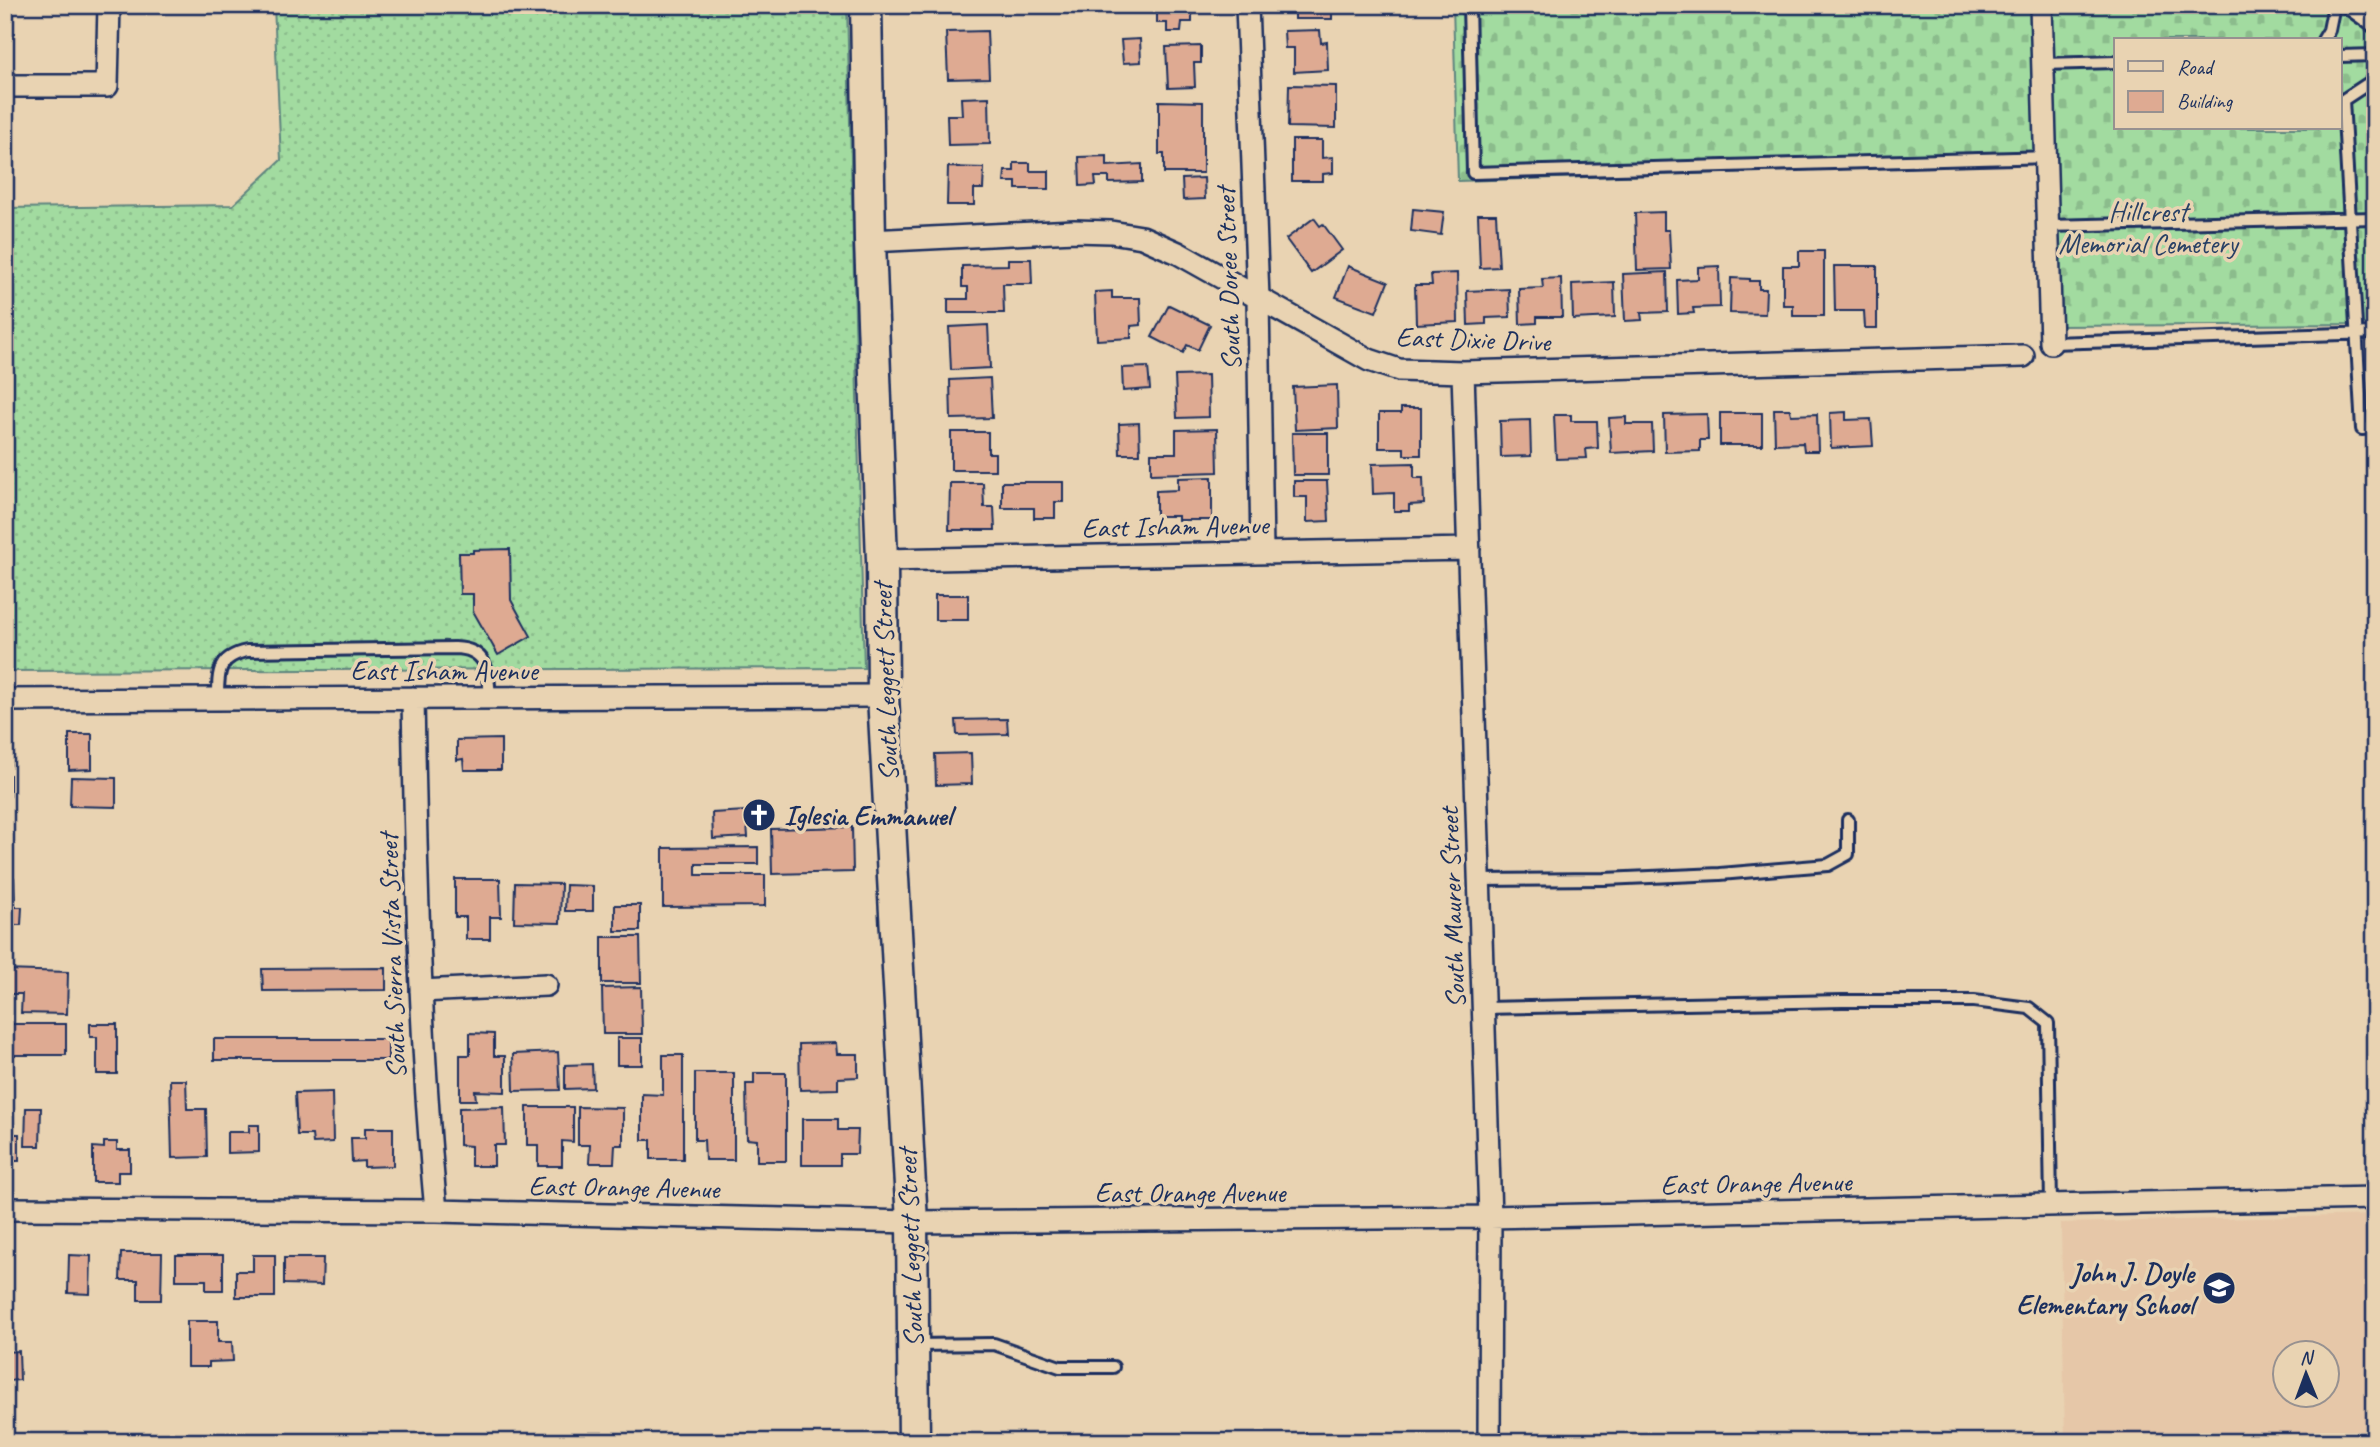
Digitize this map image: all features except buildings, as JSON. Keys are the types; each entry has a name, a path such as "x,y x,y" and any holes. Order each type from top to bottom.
{"street":[{"path":"5,86 107,86 109,5"},
{"name":"South Leggett Street","path":"866,5 870,241 882,560 883,696 912,1222 914,1442"},
{"name":"South Doree Street","path":"1247,5 1258,298 1262,552"},
{"path":"2041,5 2051,343"},
{"name":"East Dixie Drive","path":"870,241 1074,231 1111,232 1142,237 1178,253 1369,360 1399,370 1462,372 2023,356"},
{"name":"South Maurer Street","path":"1462,372 1490,1217 1489,1442"},
{"name":"East Isham Avenue","path":"882,560 1469,549"},
{"name":"East Isham Avenue","path":"5,700 883,696"},
{"name":"South Sierra Vista Street","path":"413,698 416,886 425,1090 436,1211"},
{"path":"421,991 546,985"},
{"name":"East Orange Avenue","path":"5,1209 436,1211 912,1222 1490,1217 2375,1198"}],"lane":[{"path":"1469,5 1473,173 2047,157"},
{"path":"2324,38 2329,30 2334,5"},
{"path":"2343,5 2375,28"},
{"path":"2342,56 2375,55"},
{"path":"2044,64 2114,62"},
{"path":"2342,97 2375,79"},
{"path":"2342,115 2361,429 2375,429"},
{"path":"2048,226 2375,218"},
{"path":"2051,343 2375,333"},
{"path":"218,699 218,676 222,664 232,654 247,651 455,648 470,649 483,659 488,671 490,698"},
{"path":"1479,880 1604,879 1720,874 1828,865 1848,854 1848,820"},
{"path":"1483,1008 1856,1000 1974,1001 2029,1008 2048,1023 2051,1205"},
{"path":"914,1345 994,1344 1060,1367 1113,1367"}],"shaded area":[{"name":"John J. Doyle Elementary School","path":"2375,1215 2375,1442 2065,1442 2061,1223"}],"green space":[{"path":"274,5 847,5 864,668 5,671 5,208 233,205 281,160"},
{"name":"Hillcrest Memorial Cemetery","path":"1453,5 2375,5 2375,324 2055,326 2034,163 1458,181"}],"place":[{"name":"Iglesia Emmanuel","path":"759,815"},
{"name":"John J. Doyle Elementary School","path":"2219,1288"}]}
